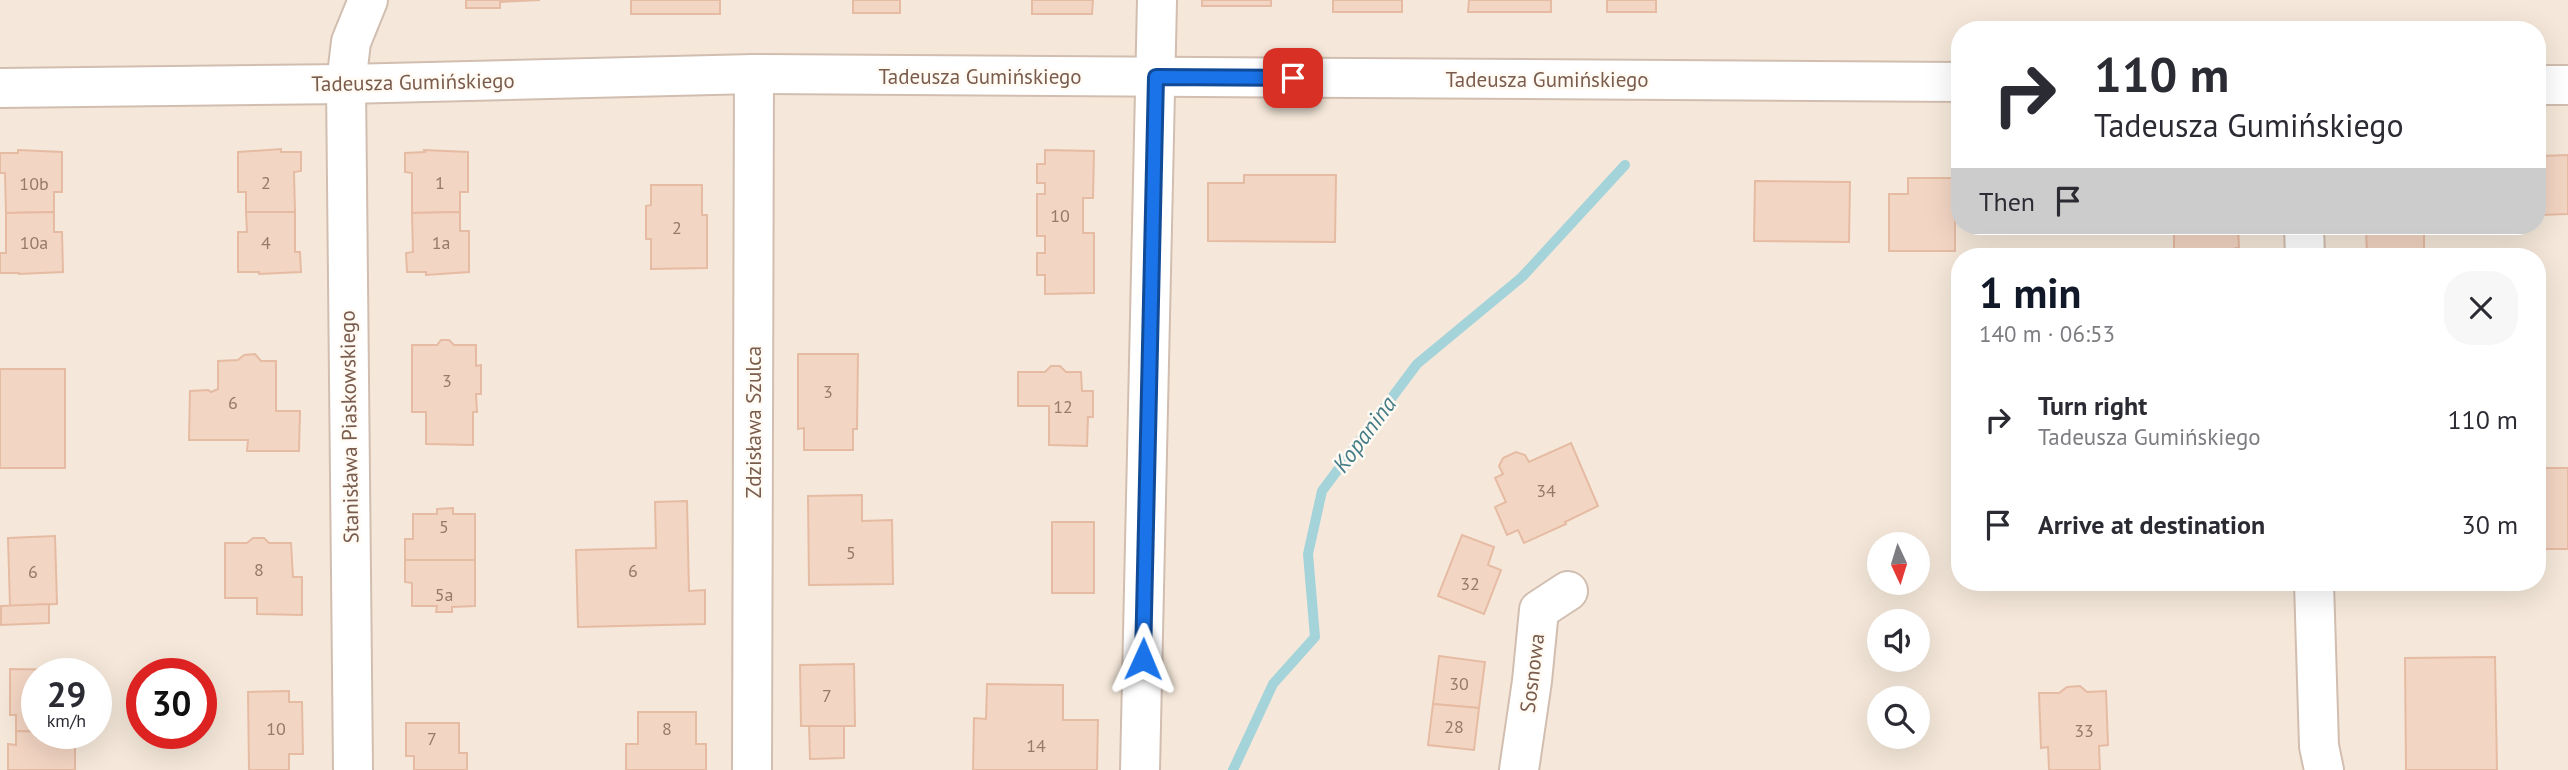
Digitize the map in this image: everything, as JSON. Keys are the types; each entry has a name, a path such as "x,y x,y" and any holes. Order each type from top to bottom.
{"street":[{"name":"Stanisława Piaskowskiego","path":"353,770 345,85 351,42 368,0"},
{"path":"1140,770 1157,0"},
{"name":"Tadeusza Gumińskiego","path":"0,88 345,85 754,74 1951,82"},
{"name":"Zdzisława Szulca","path":"752,770 754,74"},
{"path":"2546,85 2568,85"},
{"name":"Sosnowa","path":"1519,770 1539,610 1568,591"},
{"path":"2314,591 2319,746 2324,770"}],"shaded area":[{"path":"0,0 2568,0 2568,770 0,770"}],"building":[{"path":"466,0 540,0 500,2 500,8 466,8"},
{"path":"631,0 720,0 720,14 631,14"},
{"path":"853,0 900,0 900,13 853,13"},
{"path":"1032,0 1093,0 1092,14 1032,14"},
{"path":"1202,0 1271,0 1271,6 1202,6"},
{"path":"1333,0 1402,0 1402,12 1333,12"},
{"path":"1469,0 1551,0 1551,12 1468,12"},
{"path":"1607,0 1656,0 1656,12 1607,12"},
{"path":"281,149 281,152 301,152 301,171 294,172 295,212 246,212 246,192 238,192 238,152"},
{"path":"18,150 62,152 62,192 54,192 54,212 6,213 5,173 0,173 0,153 18,153"},
{"path":"424,150 468,152 468,192 460,192 460,212 412,213 412,173 405,172 405,153 425,152"},
{"path":"1045,150 1094,151 1093,198 1083,198 1083,233 1094,233 1094,293 1045,294 1045,275 1037,275 1037,253 1045,253 1045,236 1037,236 1037,194 1045,194 1045,183 1037,183 1037,164 1045,164"},
{"path":"2568,155 2568,214 2546,215 2546,156"},
{"path":"1244,175 1336,175 1335,242 1208,241 1208,183 1244,183"},
{"path":"1908,178 1951,178 1951,235 1955,235 1955,248 1951,248 1951,251 1889,251 1889,194 1908,194"},
{"path":"1755,181 1850,182 1849,242 1754,241"},
{"path":"651,185 702,185 702,215 707,215 707,268 651,269 651,239 646,239 646,206 651,205"},
{"path":"54,212 54,232 62,232 63,272 0,273 0,253 6,253 6,213"},
{"path":"246,212 295,212 295,252 300,252 301,272 238,272 238,232 247,232"},
{"path":"460,212 460,231 469,231 469,272 426,275 426,272 407,272 406,253 413,252 412,213"},
{"path":"2174,235 2238,235 2239,248 2174,248"},
{"path":"2366,235 2424,235 2424,248 2367,248"},
{"path":"441,340 449,340 454,345 476,345 476,366 481,365 481,394 476,394 477,412 473,412 473,445 426,444 426,412 412,412 412,345 437,345"},
{"path":"255,354 261,361 276,361 276,411 300,411 299,451 247,451 248,440 189,440 190,391 211,392 218,389 218,361 238,360 244,355"},
{"path":"798,354 858,354 857,429 853,429 853,450 804,450 804,428 798,429"},
{"path":"1051,366 1060,366 1066,372 1081,372 1082,391 1093,391 1093,417 1088,417 1087,446 1049,445 1049,406 1018,406 1018,372 1045,372"},
{"path":"0,369 65,369 65,468 0,468"},
{"path":"1571,443 1598,506 1524,543 1518,530 1507,535 1495,507 1506,502 1495,478 1503,474 1499,466 1503,458 1516,452 1525,455 1529,462"},
{"path":"2546,468 2568,468 2568,549 2546,549"},
{"path":"862,495 862,521 892,520 893,584 809,585 808,496"},
{"path":"687,501 689,591 705,590 705,624 578,627 576,550 656,548 655,502"},
{"path":"453,508 453,514 475,514 475,560 405,560 405,539 413,539 413,514 437,514 437,509"},
{"path":"1052,522 1094,522 1094,593 1052,593"},
{"path":"1462,535 1494,547 1488,565 1501,570 1484,614 1438,596"},
{"path":"55,536 57,604 10,606 8,538"},
{"path":"253,538 264,538 269,543 291,543 293,577 302,577 302,615 257,614 257,598 225,598 225,543 247,543"},
{"path":"405,560 475,560 475,606 452,607 452,612 436,612 437,606 412,606 412,583 405,582"},
{"path":"49,604 49,623 1,625 1,606"},
{"path":"1439,656 1485,662 1479,708 1433,704"},
{"path":"2495,657 2497,770 2406,770 2405,658"},
{"path":"854,664 855,726 801,726 800,665"},
{"path":"10,669 21,669 21,731 16,731 16,715 10,715"},
{"path":"987,684 1063,685 1063,720 1098,720 1097,770 973,770 974,718 986,719"},
{"path":"2080,686 2087,692 2106,691 2108,745 2099,746 2100,770 2049,770 2048,747 2041,748 2039,693 2059,693 2067,687"},
{"path":"289,691 289,702 302,702 303,754 289,754 289,770 249,770 248,692"},
{"path":"1433,704 1479,708 1474,750 1428,745"},
{"path":"638,712 696,712 696,744 706,744 706,770 626,770 626,744 638,744"},
{"path":"406,723 459,723 459,753 467,753 467,770 414,770 414,756 406,756"},
{"path":"809,726 844,726 844,758 810,759"},
{"path":"16,731 21,731 21,749 75,749 75,770 8,770 8,744 16,745"}],"waterway":[{"name":"Kopanina","path":"1233,770 1273,684 1315,637 1308,554 1322,491 1417,364 1522,277 1625,165"}],"route":[{"path":"1143,659 1156,77 1293,78"}]}
